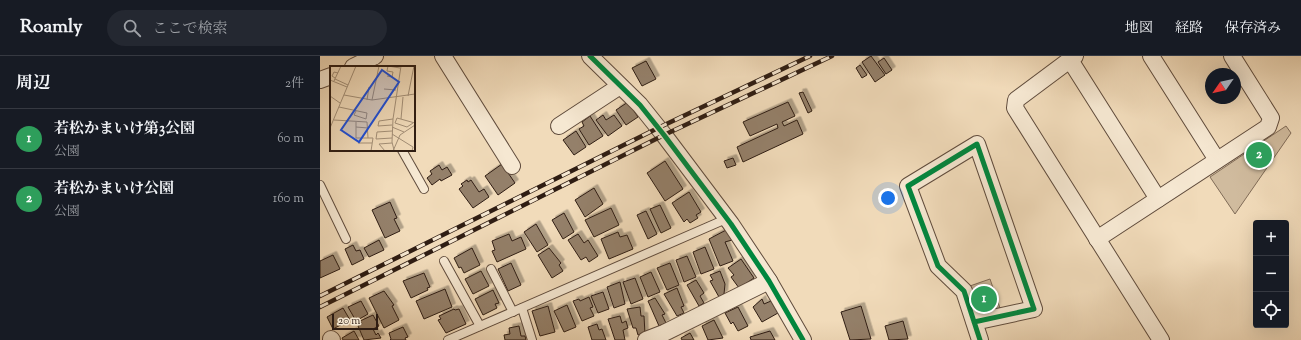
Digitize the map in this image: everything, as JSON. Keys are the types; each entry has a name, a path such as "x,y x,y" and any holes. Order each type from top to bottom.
{"street":[{"path":"355,66 375,56"},
{"path":"443,56 512,166"},
{"path":"590,56 640,105 664,135 726,219 769,281 804,340"},
{"path":"1151,56 1217,160"},
{"path":"1097,239 1268,127 1271,118 1232,56"},
{"path":"1158,199 1072,58 1016,100 1015,108 1161,340"},
{"path":"320,80 330,76"},
{"path":"559,126 620,86"},
{"path":"974,322 1034,309 977,144 908,186 938,266 964,291 974,322 980,340"},
{"path":"646,340 666,336 769,281"}],"lane":[{"path":"403,151 424,189"},
{"path":"320,184 346,239"},
{"path":"448,340 726,219"},
{"path":"444,261 480,326"},
{"path":"491,270 513,312"},
{"path":"522,308 532,340"}],"shaded area":[{"path":"1286,126 1291,133 1235,214 1210,177"},
{"path":"990,279 1001,311 984,315 976,312 967,287"}],"building":[{"path":"871,56 885,75 875,82 862,62"},
{"path":"884,58 892,70 886,74 878,62"},
{"path":"646,61 656,79 642,86 632,68"},
{"path":"860,65 867,75 862,78 856,68"},
{"path":"803,92 812,111 808,113 799,93"},
{"path":"628,102 638,117 626,125 616,110"},
{"path":"788,102 795,116 782,122 784,126 797,120 803,134 743,162 737,147 778,128 777,124 750,136 743,122"},
{"path":"603,115 606,120 614,115 622,126 608,136 596,120"},
{"path":"590,116 603,136 589,145 579,129 584,126 582,122"},
{"path":"576,131 586,147 574,155 563,140"},
{"path":"733,158 736,165 727,168 724,161"},
{"path":"665,161 683,189 665,201 647,173"},
{"path":"502,164 515,183 498,195 485,176"},
{"path":"439,165 442,170 447,167 452,175 441,181 440,179 432,185 427,178 432,174 430,171"},
{"path":"467,180 468,182 471,180 479,192 484,189 489,197 473,208 459,189 463,186 461,184"},
{"path":"594,188 603,204 585,217 575,200"},
{"path":"689,192 701,212 696,215 698,218 690,223 687,219 684,222 672,203"},
{"path":"390,202 397,218 394,219 400,231 385,238 372,210"},
{"path":"660,205 671,228 661,233 650,209"},
{"path":"611,208 619,225 594,237 585,220"},
{"path":"646,211 657,234 648,239 637,215"},
{"path":"564,213 574,232 563,239 552,220"},
{"path":"536,224 548,245 537,252 524,232"},
{"path":"728,229 732,240 725,242 733,261 720,266 709,239"},
{"path":"618,232 620,237 627,235 633,249 609,259 601,239"},
{"path":"509,234 512,241 521,237 526,249 497,262 492,251 495,250 492,241"},
{"path":"578,234 584,243 588,240 598,256 589,262 586,257 581,260 568,240"},
{"path":"379,240 384,250 369,257 364,248"},
{"path":"353,245 356,251 360,250 364,259 352,265 345,249"},
{"path":"705,247 714,269 701,274 693,252"},
{"path":"472,248 480,265 464,273 461,267 459,268 454,258"},
{"path":"549,248 561,263 559,265 563,271 552,278 538,255"},
{"path":"333,255 340,269 320,278 320,261"},
{"path":"687,256 696,277 684,282 676,260"},
{"path":"741,259 754,278 739,288 731,277 734,275 728,268"},
{"path":"511,263 521,285 508,291 498,269"},
{"path":"670,263 679,285 667,290 657,268"},
{"path":"481,271 489,286 473,294 465,279"},
{"path":"720,271 725,284 724,294 719,297 710,281 713,280 710,275"},
{"path":"651,272 660,292 648,297 640,277"},
{"path":"424,273 430,287 427,288 428,290 411,298 403,281"},
{"path":"635,278 643,299 631,304 623,282"},
{"path":"696,280 704,293 700,296 704,303 699,306 687,285"},
{"path":"620,282 625,304 614,308 607,287"},
{"path":"677,288 684,306 681,307 684,313 677,316 664,294"},
{"path":"445,289 452,307 424,319 416,301"},
{"path":"493,290 499,303 495,304 497,308 483,315 475,299"},
{"path":"384,291 394,305 392,306 399,320 384,328 369,298"},
{"path":"603,292 609,309 598,313 591,296"},
{"path":"589,297 593,307 590,308 594,316 582,321 573,301 579,299 580,301"},
{"path":"655,298 665,314 662,315 666,323 659,326 648,301"},
{"path":"762,299 764,304 771,301 778,313 762,322 753,307"},
{"path":"361,301 368,314 356,321 348,307"},
{"path":"567,305 576,327 564,332 554,311"},
{"path":"548,306 555,332 540,336 532,311"},
{"path":"861,306 871,339 850,340 841,312"},
{"path":"640,307 641,316 644,316 645,334 638,335 636,328 633,328 627,309"},
{"path":"738,307 748,326 738,331 733,322 731,324 725,313"},
{"path":"343,308 350,320 333,329 327,317"},
{"path":"454,309 459,309 466,324 446,333 438,320 441,319 439,316"},
{"path":"373,315 379,326 373,329 376,335 378,333 381,338 364,340 358,326 362,324 360,321"},
{"path":"620,316 622,323 626,321 628,328 623,330 625,340 615,340 608,319"},
{"path":"714,320 723,338 708,340 702,326"},
{"path":"903,321 908,339 889,340 885,326"},
{"path":"597,324 599,330 602,329 606,340 592,340 588,327"},
{"path":"519,326 521,336 525,336 526,340 505,340 504,335 510,334 509,328"},
{"path":"403,327 408,337 405,338 406,340 390,340 389,333"},
{"path":"354,331 359,340 343,340 342,338"},
{"path":"770,331 775,340 751,340 750,337"},
{"path":"690,333 694,340 682,340 681,338"}],"railway":[{"path":"320,296 658,128 810,56"},
{"path":"320,307 664,135 832,56"}],"cycle path":[{"path":"590,56 640,105 731,224 769,281 803,340"},
{"path":"974,322 1034,309 977,144 908,186 938,266 964,291 980,340"}],"place":[{"name":"若松かまいけ公園","path":"1259,155"},
{"name":"若松かまいけ第3公園","path":"984,299"}]}
